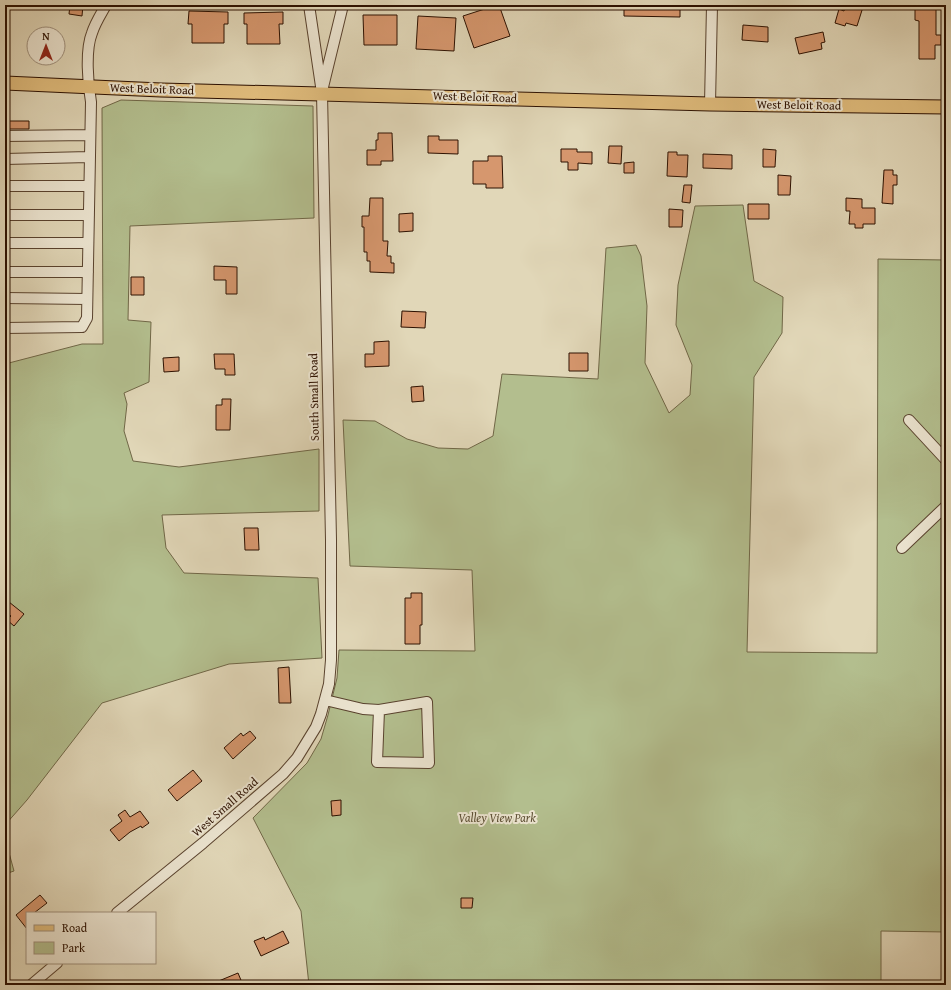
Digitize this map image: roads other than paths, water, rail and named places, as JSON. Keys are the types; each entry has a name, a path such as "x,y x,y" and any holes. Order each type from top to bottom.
{"main road":[{"name":"West Beloit Road","path":"5,83 88,87 710,104 946,107"}],"street":[{"path":"5,328 82,327 87,318 91,102 88,87 88,70 91,34 106,5"},
{"path":"309,5 322,93"},
{"path":"322,93 343,5"},
{"path":"710,104 712,5"},
{"name":"South Small Road","path":"322,93 331,540 331,660 329,684 325,700"},
{"path":"5,136 90,135"},
{"path":"5,159 90,157"},
{"path":"5,186 89,186"},
{"path":"5,215 89,215"},
{"path":"5,243 88,244"},
{"path":"5,272 88,272"},
{"path":"5,298 87,299"},
{"path":"909,420 946,460"},
{"path":"902,548 946,506"},
{"path":"325,700 363,709 379,710 427,702 429,763 377,762 379,710"},
{"name":"West Small Road","path":"118,912 283,774 297,758 309,740 321,714 325,700"},
{"path":"31,985 56,964"}],"park label":[{"name":"Valley View Park","path":"497,818"}]}
